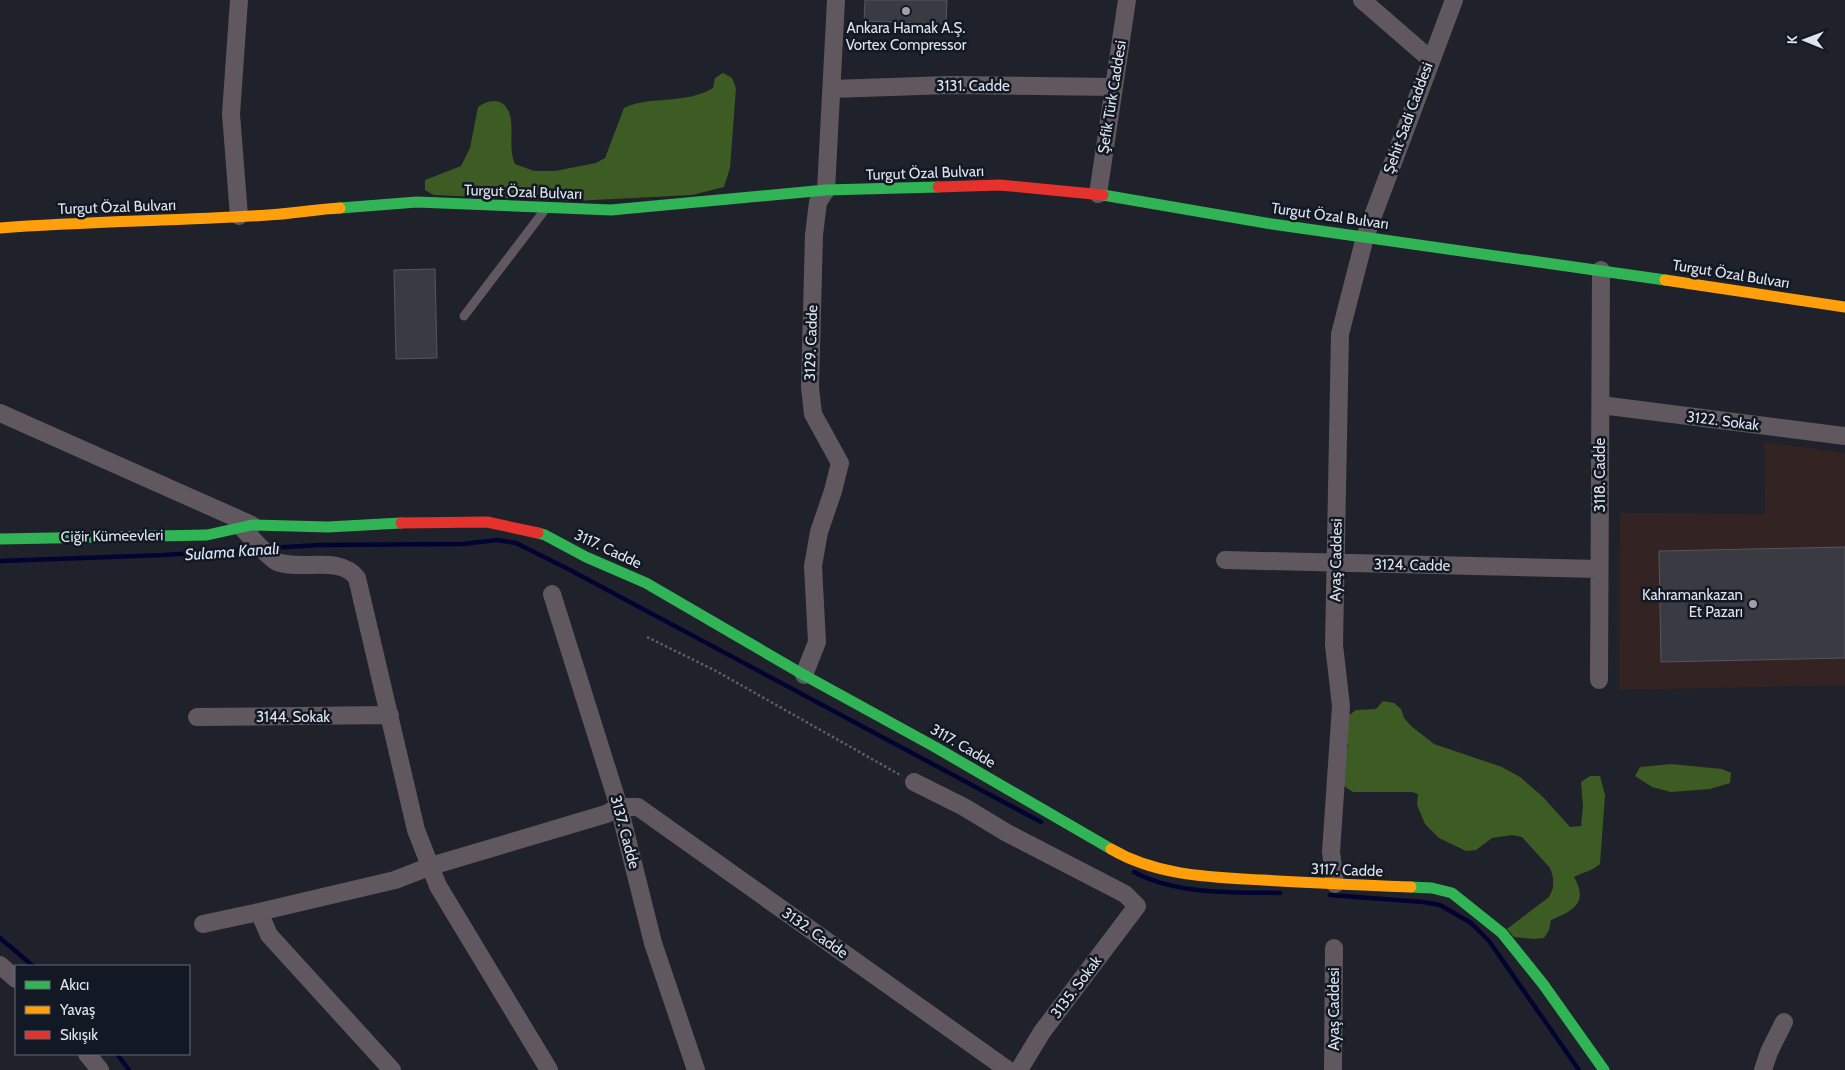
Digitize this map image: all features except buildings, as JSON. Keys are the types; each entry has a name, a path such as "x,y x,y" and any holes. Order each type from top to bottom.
{"street":[{"path":"239,0 231,114 239,216"},
{"name":"3129. Cadde","path":"804,676 817,642 813,566 819,532 833,492 840,463 813,414 810,387 814,235 818,202 826,190 836,0"},
{"name":"Şefik Türk Caddesi","path":"1098,194 1127,0"},
{"path":"1362,0 1430,59"},
{"name":"Şehit Sadi Caddesi","path":"1365,237 1430,59 1454,0"},
{"name":"3131. Cadde","path":"832,89 950,85 1114,87"},
{"name":"Turgut Özal Bulvarı","path":"0,228 54,224 143,222 417,202 611,210 826,190 1000,185 1098,194 1272,224 1601,270 1845,307"},
{"name":"Ayaş Caddesi","path":"1335,884 1331,852 1341,706 1334,645 1340,334 1365,237"},
{"name":"3118. Cadde","path":"1599,680 1601,270"},
{"name":"3122. Sokak","path":"1601,405 1845,436"},
{"path":"0,413 247,526 275,561 298,565 336,566 351,570 357,578 416,830 438,886 549,1070"},
{"name":"3117. Cadde","path":"247,526 487,522 545,535 586,557 646,583 804,676 934,746 1123,856 1163,870 1183,874 1238,880 1432,888 1452,893 1502,933 1543,984 1604,1070"},
{"name":"Ciğir Kümeevleri","path":"0,539 207,535 247,526"},
{"name":"3124. Cadde","path":"1225,560 1600,569"},
{"name":"3137. Cadde","path":"552,594 619,807 654,943 696,1070"},
{"name":"3144. Sokak","path":"197,717 390,715"},
{"name":"3135. Sokak","path":"914,782 1125,894 1137,906 1042,1032 1019,1070"},
{"path":"203,924 395,880 431,866 606,814 619,807"},
{"name":"3132. Cadde","path":"619,807 638,807 1008,1070"},
{"path":"259,912 269,935 392,1070"},
{"name":"Ayaş Caddesi","path":"1333,1070 1334,948"},
{"path":"0,965 15,978"},
{"path":"1763,1070 1769,1052 1784,1022"},
{"path":"87,1055 100,1070"}],"lane":[{"path":"464,316 546,208"}],"path":[{"path":"647,637 716,671 878,764 914,782"}],"shaded area":[{"path":"1764,442 1845,453 1845,685 1619,690 1620,513 1765,514"}],"green space":[{"path":"723,73 732,78 736,88 730,168 724,187 692,195 574,201 434,195 425,190 425,180 461,166 470,148 478,107 487,102 497,101 508,109 515,164 534,171 555,171 596,163 605,158 624,108 635,104 702,93 713,88 715,78"},
{"path":"1383,701 1394,703 1401,709 1404,718 1411,726 1434,744 1502,767 1520,777 1543,797 1570,827 1581,826 1583,806 1581,782 1590,776 1600,776 1605,795 1600,864 1574,877 1580,893 1579,900 1572,909 1551,920 1549,930 1544,938 1514,937 1507,929 1549,897 1553,888 1553,877 1550,868 1522,837 1512,835 1492,838 1476,850 1466,851 1439,838 1425,824 1417,805 1418,794 1412,792 1353,792 1344,786 1344,765 1348,745 1344,736 1348,716 1356,710 1376,709"},
{"path":"1671,764 1722,769 1731,773 1730,783 1710,789 1671,792 1652,787 1635,776 1640,767"}],"waterway":[{"path":"269,548 320,545 463,544 497,540 516,543 1041,822"},
{"name":"Sulama Kanalı","path":"0,561 164,555 256,549"},
{"path":"1134,872 1168,885 1205,891 1280,893"},
{"path":"1330,895 1440,905 1471,923 1489,941 1579,1070"},
{"name":"Sulama Kanalı","path":"0,938 32,965"},
{"name":"Sulama Kanalı","path":"118,1055 129,1070"}],"traffic: fast":[{"path":"340,208 417,202 611,210 826,190 938,187"},
{"path":"1103,195 1272,224 1665,280"},
{"path":"0,539 207,535 252,525 328,527 401,523"},
{"path":"538,533 586,557 646,583 1111,849"},
{"path":"1411,887 1432,888 1452,893 1502,933 1543,984 1604,1070"}],"traffic: slow":[{"path":"0,228 235,217 340,208"},
{"path":"1665,280 1845,307"},
{"path":"1111,849 1147,865 1184,874 1223,878 1411,887"}],"traffic: jam":[{"path":"938,187 1000,185 1103,195"},
{"path":"401,523 487,522 538,533"}],"place":[{"name":"Ankara Hamak A.Ş. Vortex Compressor","path":"906,11"},
{"name":"Kahramankazan Et Pazarı","path":"1753,604"}]}
